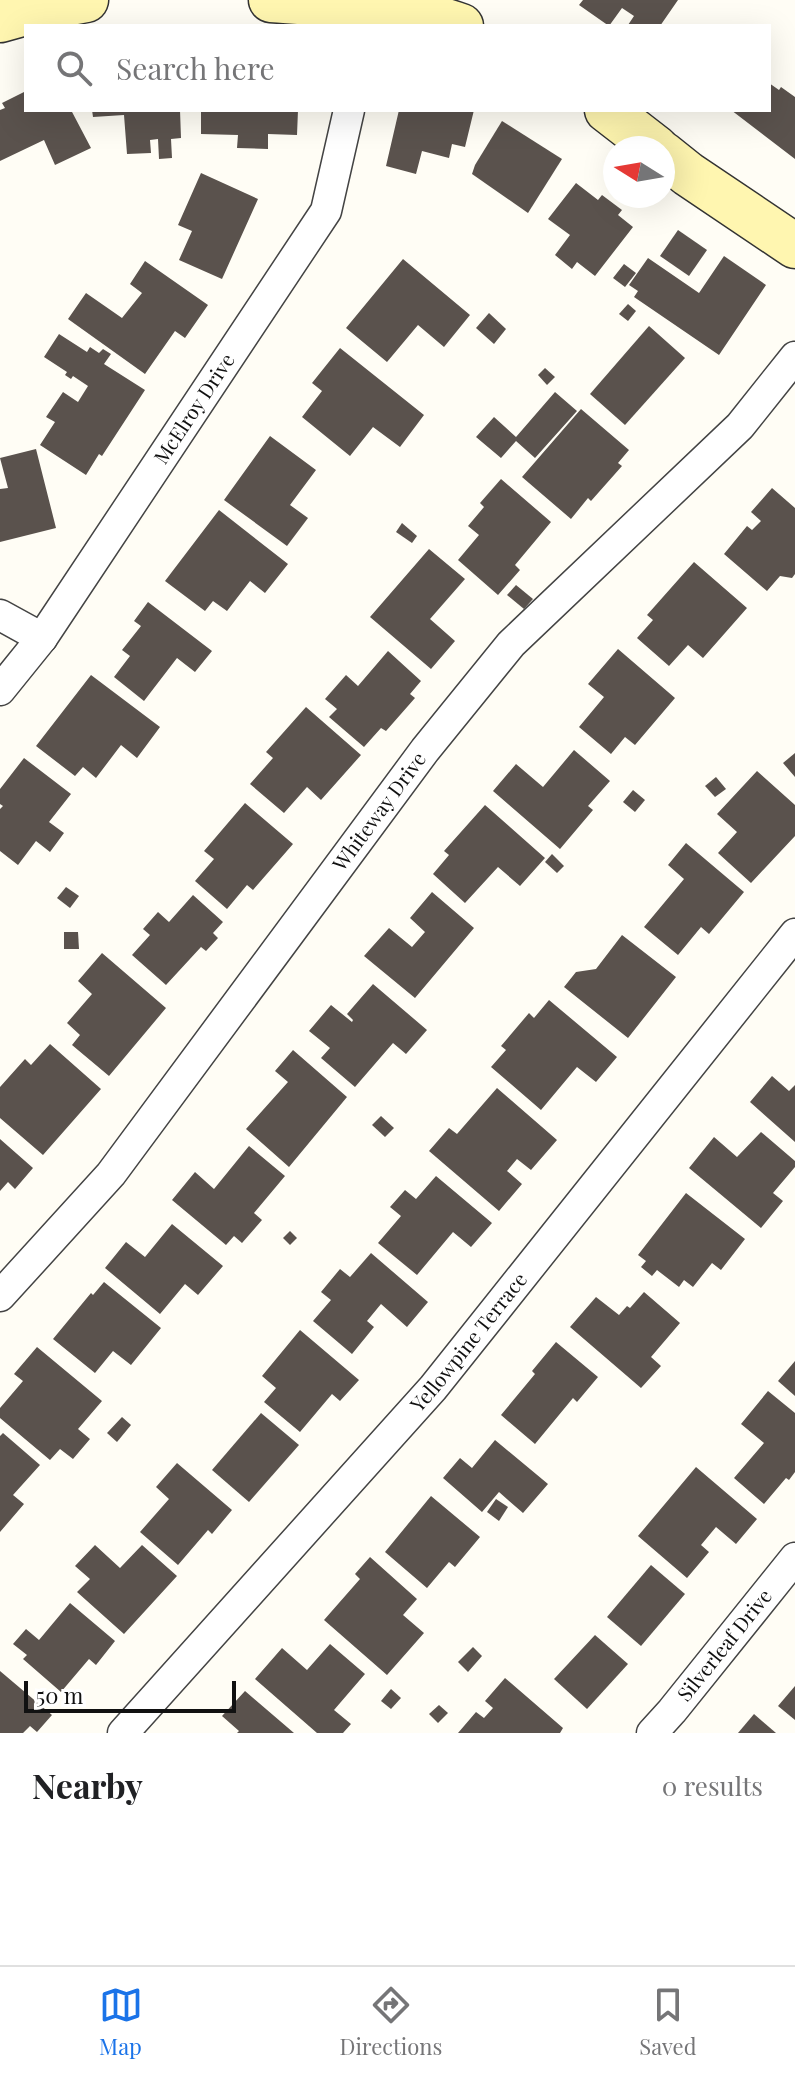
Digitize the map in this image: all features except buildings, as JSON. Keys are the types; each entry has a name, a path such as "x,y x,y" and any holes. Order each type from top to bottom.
{"street":[{"path":"0,20 86,0"},
{"path":"271,0 365,16 433,16 455,24"},
{"name":"McElroy Drive","path":"0,690 42,638 326,211 349,112"},
{"path":"610,112 641,136"},
{"path":"675,164 795,246"},
{"name":"Whiteway Drive","path":"0,1296 111,1174 425,750 511,644 740,426 795,357"},
{"path":"0,615 42,638"},
{"name":"Yellowpine Terrace","path":"123,1733 433,1388 795,934"},
{"name":"Silverleaf Drive","path":"652,1733 795,1558"}]}
